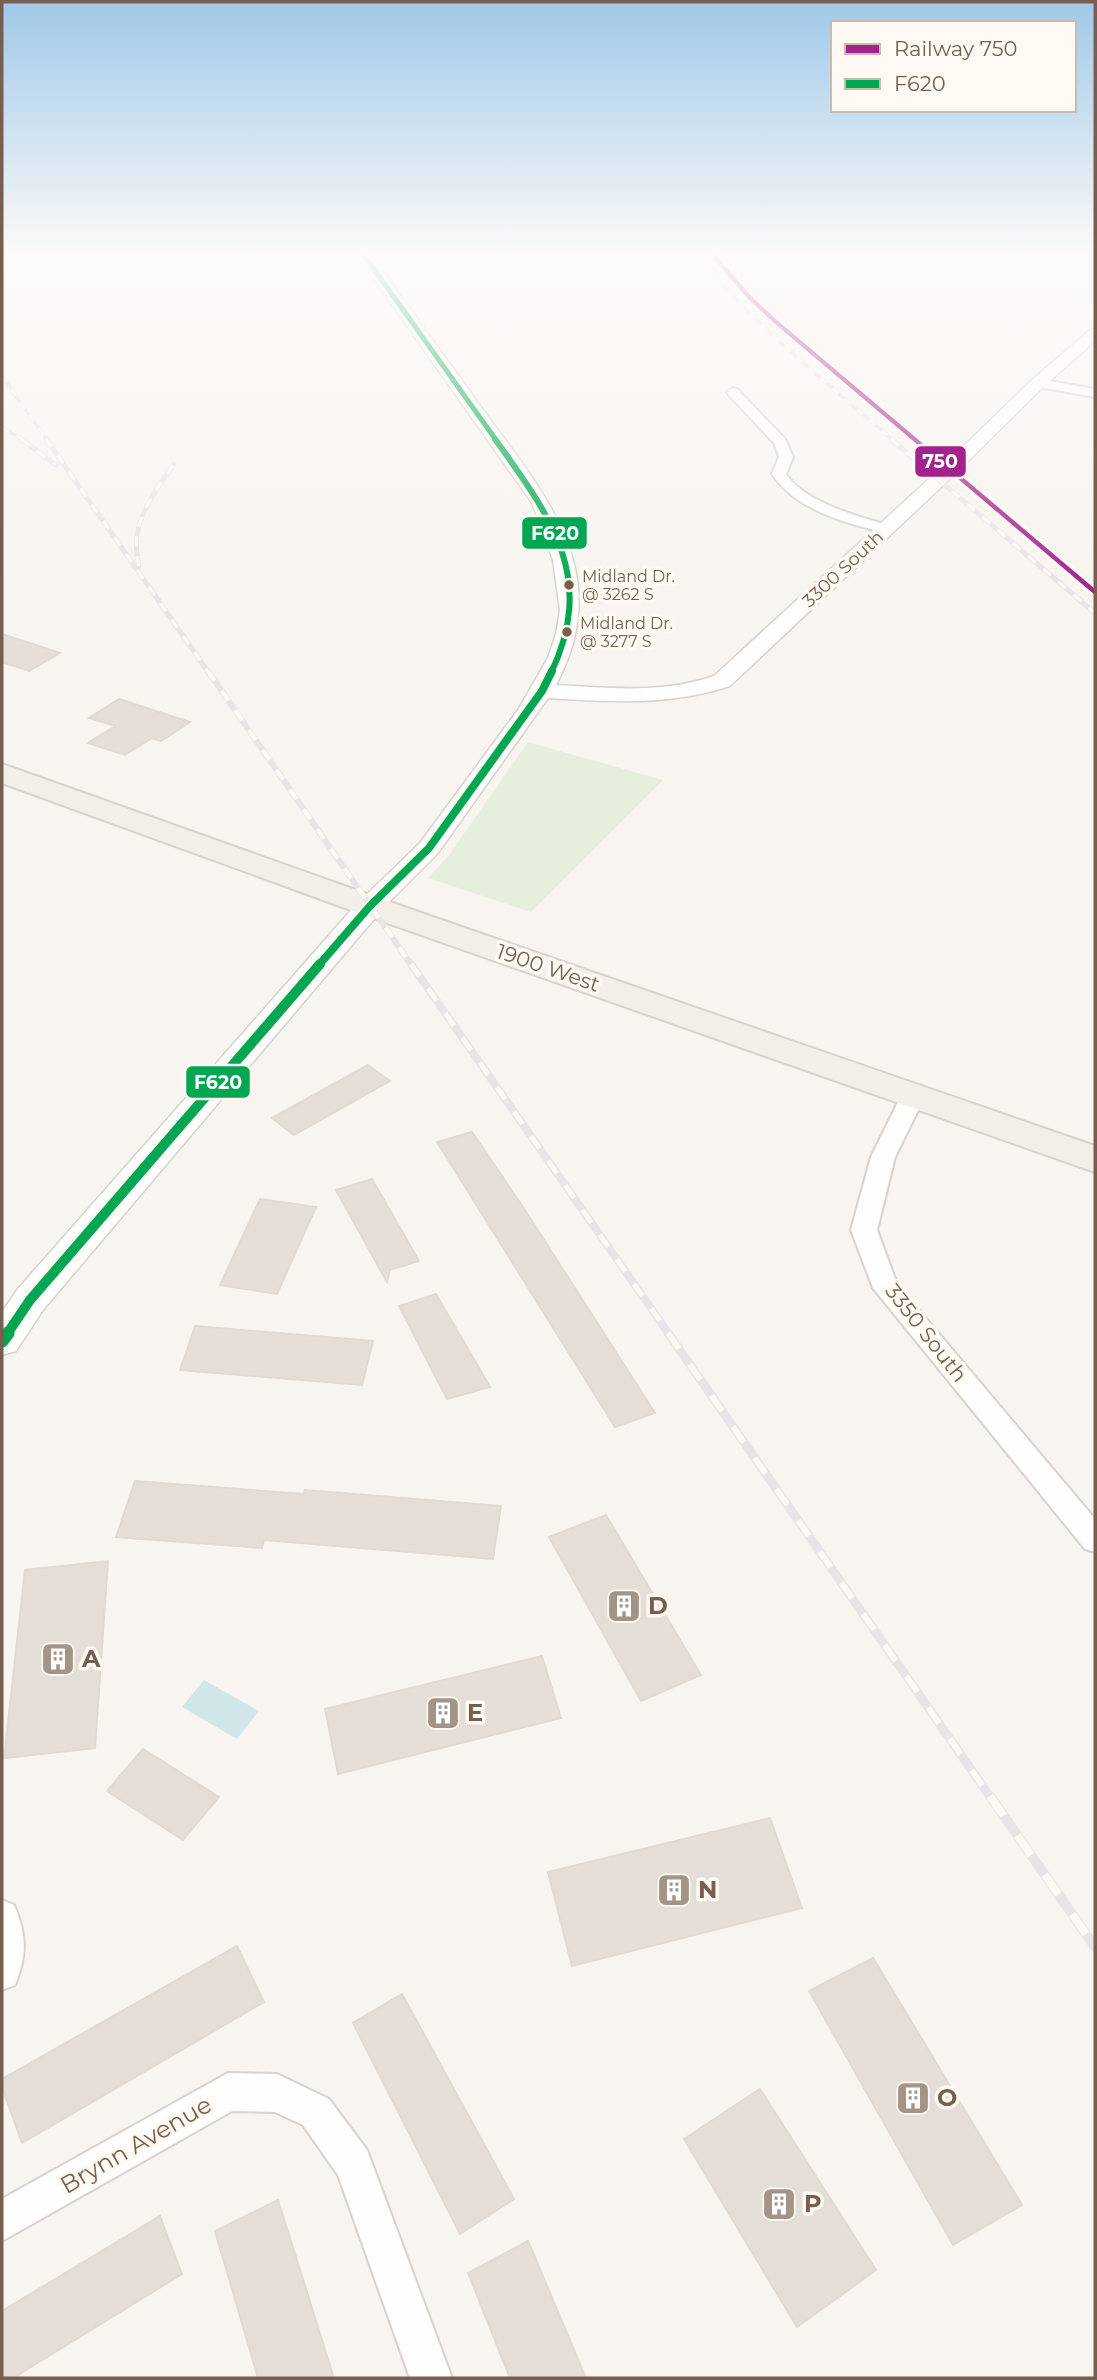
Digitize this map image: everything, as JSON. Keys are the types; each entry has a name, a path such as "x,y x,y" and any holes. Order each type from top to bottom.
{"main road":[{"name":"1900 West","path":"2,773 370,906 1095,1159"},
{"path":"2,1340 30,1300 370,906"}],"street":[{"path":"370,906 429,848 542,691 562,650 570,619 569,575 561,547 541,503 443,366"},
{"name":"3300 South","path":"542,691 668,694 701,690 722,681 887,529 1057,366"},
{"path":"1038,383 1095,393"},
{"path":"733,392 780,442 786,457 779,474 788,488 849,519 887,529"},
{"name":"3350 South","path":"914,1094 883,1157 864,1230 886,1288 1095,1540"},
{"path":"2,1326 30,1300"},
{"path":"2,1917 8,1935 8,1957 2,1972"},
{"name":"Brynn Avenue","path":"2,2221 228,2092 277,2093 316,2112 354,2164 431,2378"}],"green space":[{"path":"528,742 663,780 531,912 428,878 449,855"}],"shaded area":[{"path":"204,1680 259,1711 237,1739 182,1707"}],"building":[{"path":"2,634 60,653 29,671 2,662"},
{"path":"119,699 190,722 161,741 152,738 125,755 88,743 115,726 89,718"},
{"path":"368,1065 390,1081 294,1135 272,1118"},
{"path":"472,1132 655,1413 615,1427 437,1142"},
{"path":"372,1179 419,1261 390,1270 387,1282 336,1190"},
{"path":"260,1199 316,1207 277,1294 220,1285"},
{"path":"436,1294 490,1387 447,1399 399,1306"},
{"path":"195,1326 373,1341 362,1385 180,1370"},
{"path":"135,1481 304,1494 305,1490 501,1506 493,1559 264,1540 262,1548 116,1537"},
{"name":"D","path":"606,1515 701,1675 641,1701 549,1537"},
{"name":"A","path":"108,1561 95,1748 4,1758 25,1570"},
{"name":"E","path":"542,1656 561,1718 338,1774 325,1709"},
{"path":"143,1749 219,1797 183,1840 107,1791"},
{"name":"N","path":"770,1818 802,1908 572,1966 548,1872"},
{"path":"237,1946 264,2002 22,2143 2,2087 2,2079"},
{"name":"O","path":"873,1958 1022,2205 953,2245 809,1991"},
{"path":"402,1994 514,2199 460,2234 353,2023"},
{"name":"P","path":"760,2089 876,2270 797,2327 684,2139"},
{"path":"278,2200 334,2378 258,2378 215,2231"},
{"path":"160,2216 182,2274 13,2378 2,2378 2,2311"},
{"path":"528,2241 586,2378 510,2378 468,2273"}],"railway":[{"path":"807,366 893,440"},
{"path":"2,376 47,440"},
{"path":"2,428 24,440"},
{"path":"21,439 56,465"},
{"path":"46,439 209,673"},
{"path":"891,439 1095,613"},
{"path":"139,566 136,551 139,524 150,500 174,464"},
{"path":"208,671 412,966"},
{"path":"411,964 669,1334"},
{"path":"668,1333 991,1798"},
{"path":"990,1796 1095,1947"}],"rail line":[{"name":"750","path":"828,366 1095,593"}],"transit line":[{"name":"F620","path":"2,1341 30,1300 370,906 429,848 542,691 562,650 570,619 569,575 561,547 541,503 443,366"}],"place":[{"name":"Midland Dr. @ 3262 S","path":"569,585"},
{"name":"Midland Dr. @ 3277 S","path":"567,632"},
{"name":"D","path":"624,1606"},
{"name":"A","path":"58,1659"},
{"name":"E","path":"443,1713"},
{"name":"N","path":"674,1890"},
{"name":"O","path":"913,2098"},
{"name":"P","path":"779,2204"}]}
